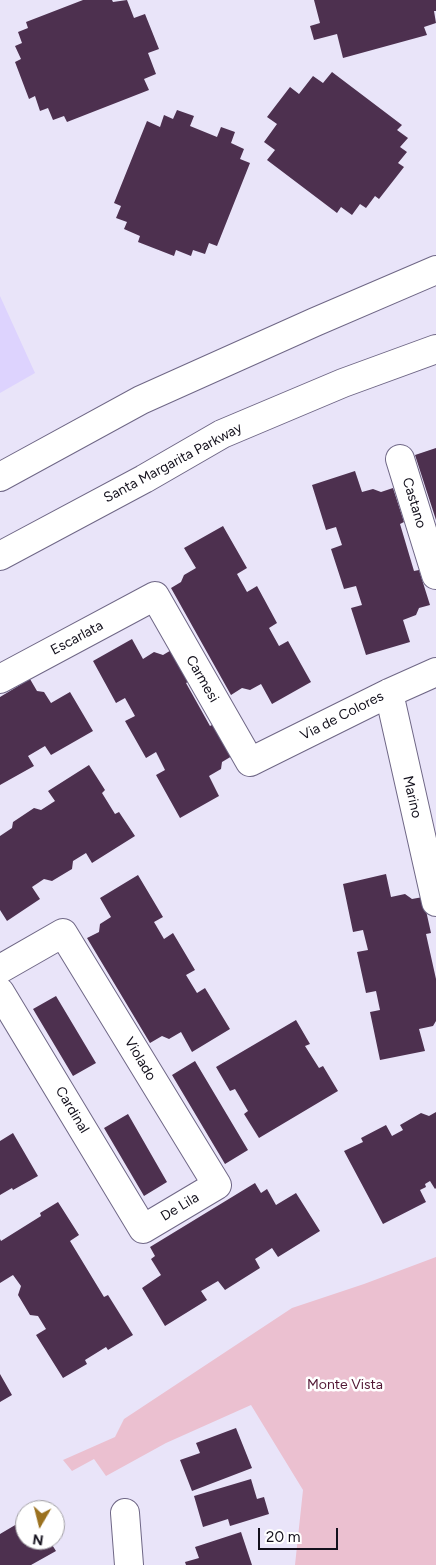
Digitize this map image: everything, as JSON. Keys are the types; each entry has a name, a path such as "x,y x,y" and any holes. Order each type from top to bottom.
{"street":[{"path":"0,477 141,400 314,322 436,270"},
{"name":"Santa Margarita Parkway","path":"0,556 136,483 222,434 344,383 436,349"},
{"name":"Castano","path":"400,459 436,575"},
{"name":"Escarlata","path":"0,679 155,596"},
{"name":"Carmesi","path":"155,596 250,762"},
{"name":"Via de Colores","path":"250,762 389,692 436,672"},
{"name":"Marino","path":"389,692 436,902"},
{"name":"Violado","path":"0,969 64,933 216,1185"},
{"name":"Cardinal","path":"0,992 143,1229"},
{"name":"De Lila","path":"143,1229 216,1185"},
{"path":"125,1513 129,1565"}],"shaded area":[{"path":"0,296 35,373 0,393"}],"green space":[{"name":"Monte Vista","path":"436,1257 436,1565 295,1565 303,1490 251,1405 166,1443 106,1476 94,1459 72,1471 63,1460 115,1437 124,1419 292,1308"}],"building":[{"path":"83,0 112,0 113,2 127,0 134,18 145,14 159,49 148,53 156,74 144,79 149,90 67,122 64,116 53,120 48,108 40,111 35,96 29,99 15,62 21,59 15,46 22,43 18,32 28,28 26,22"},
{"path":"314,0 436,0 436,11 434,11 436,23 424,27 427,35 343,58 337,34 314,40 310,26 320,23"},
{"path":"332,72 402,125 397,130 408,138 400,147 407,152 398,163 404,167 379,199 375,196 366,208 360,204 352,215 341,207 337,213 267,160 275,150 264,142 277,124 267,117 290,87 299,94 313,76 323,83"},
{"path":"177,110 194,116 190,126 217,137 221,127 235,132 231,143 244,149 240,159 250,163 217,246 209,243 205,254 193,250 191,256 176,250 174,256 138,242 140,236 124,229 127,222 116,218 121,206 114,203 147,121 160,127 164,115 173,119"},
{"path":"436,448 436,520 415,455"},
{"path":"355,471 362,492 373,489 381,492 393,488 404,522 400,524 414,571 419,570 430,605 419,608 416,615 403,620 410,642 366,655 351,608 362,605 356,586 344,589 331,549 342,545 336,527 326,530 312,485"},
{"path":"223,526 247,568 237,574 247,592 257,586 277,623 269,628 279,646 288,641 311,682 272,704 261,684 250,690 242,688 231,695 171,588 181,582 184,575 196,568 184,548"},
{"path":"132,639 143,659 154,652 163,655 173,649 190,681 186,683 210,726 214,724 232,756 222,762 221,769 209,776 219,796 180,818 156,775 165,770 156,752 146,758 125,721 135,716 125,698 116,703 93,661"},
{"path":"30,679 37,691 44,692 51,703 70,692 93,731 51,755 45,746 28,756 34,766 0,785 0,697"},
{"path":"89,765 105,790 102,793 115,814 119,812 135,836 92,863 86,853 73,861 72,869 52,881 44,879 32,887 40,899 7,921 0,910 0,836 12,828 13,822 34,808 41,810 55,801 48,791"},
{"path":"386,874 391,897 405,894 412,899 423,897 431,933 426,934 436,979 436,1021 433,1026 419,1029 425,1051 380,1060 370,1012 380,1010 376,991 366,993 357,952 368,950 363,930 353,932 343,884"},
{"path":"138,875 163,917 154,922 164,939 173,933 195,970 186,975 197,993 205,988 230,1029 192,1052 181,1032 169,1039 162,1036 150,1043 87,938 99,932 100,924 111,917 100,898"},
{"path":"56,996 96,1063 73,1076 33,1009"},
{"path":"296,1020 310,1044 305,1046 319,1068 323,1066 338,1091 259,1138 244,1114 248,1111 235,1089 230,1091 216,1067"},
{"path":"195,1061 248,1150 225,1164 172,1075"},
{"path":"436,1112 436,1188 430,1181 425,1184 426,1187 420,1190 426,1202 383,1224 344,1151 363,1142 361,1138 386,1125 392,1136 403,1130 400,1125 421,1113 429,1116"},
{"path":"128,1114 167,1182 144,1196 104,1128"},
{"path":"13,1133 38,1176 0,1195 0,1141"},
{"path":"255,1183 261,1193 267,1189 276,1205 296,1193 320,1231 278,1257 272,1248 255,1259 260,1268 225,1290 218,1281 201,1291 207,1300 165,1326 142,1288 161,1275 151,1259 155,1256 150,1247"},
{"path":"58,1202 79,1235 70,1241 104,1297 108,1295 133,1335 108,1350 106,1347 85,1360 87,1364 63,1378 36,1335 46,1329 38,1316 30,1315 18,1295 21,1286 13,1275 0,1283 0,1239 1,1241 41,1216 40,1213"},
{"path":"0,1374 12,1395 0,1402"},
{"path":"236,1428 252,1468 192,1491 180,1460 200,1453 196,1443"},
{"path":"251,1479 257,1499 264,1497 269,1514 230,1526 228,1519 203,1527 194,1496"},
{"path":"15,1525 15,1550 56,1551 31,1565 0,1565 0,1534"},
{"path":"241,1532 252,1565 186,1565 185,1562 199,1558 195,1547"}]}
